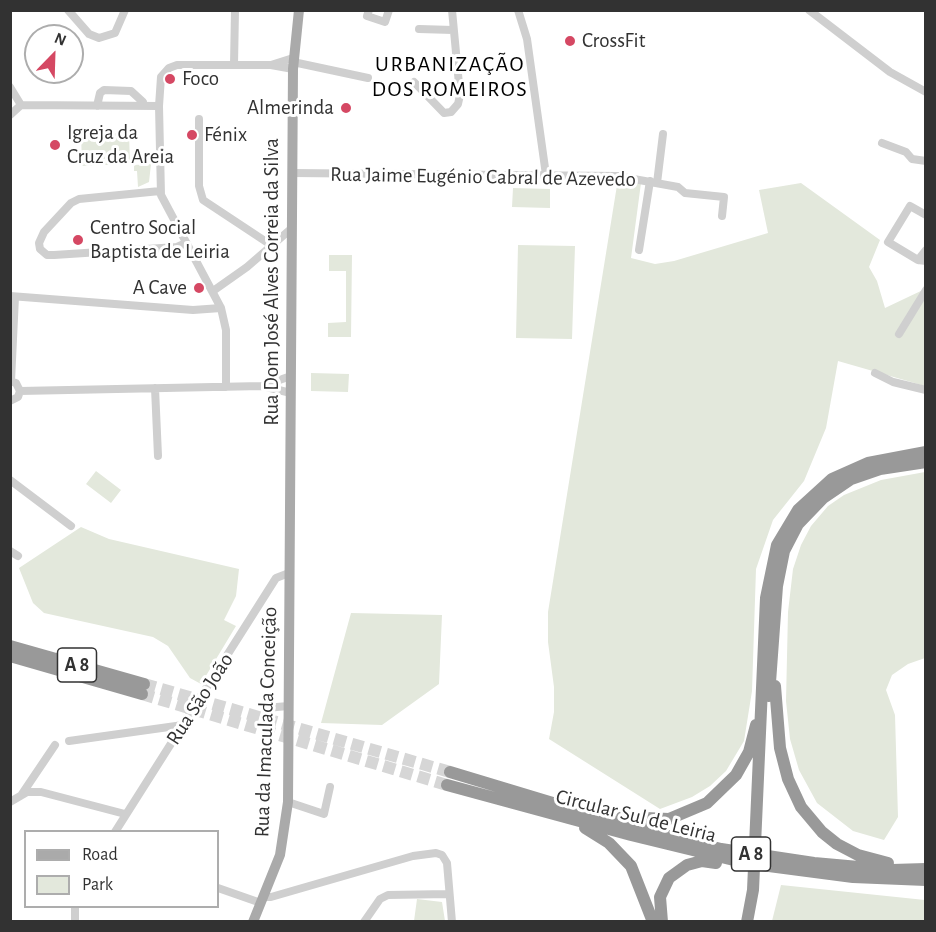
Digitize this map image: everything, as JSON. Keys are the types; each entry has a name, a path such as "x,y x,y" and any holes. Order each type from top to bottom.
{"highway":[{"path":"759,829 761,704 770,571 777,545 792,517 819,488 847,471 881,459 926,452"},
{"path":"755,921 759,829 772,658 781,566 791,537 805,514 834,489 851,479 880,469 926,462"},
{"name":"A 8","path":"10,646 143,689 10,656"},
{"path":"772,658 780,748 792,789 807,816 830,838 858,855 882,862 926,869"},
{"path":"581,811 587,809 655,820 681,816 707,803 729,784 744,763 761,704"},
{"name":"Circular Sul de Leiria","path":"926,869 860,867 754,855 687,841 581,811 449,778 542,812 746,863 843,876 926,880"},
{"path":"542,812 592,831 618,852 636,876 653,921"},
{"path":"662,921 660,897 669,878 678,870 702,861 734,865 746,863"},
{"path":"747,921 756,891"}],"main road":[{"name":"Rua Dom José Alves Correia da Silva","path":"290,555 293,63 299,10"},
{"name":"Rua da Imaculada Conceição","path":"253,921 283,844 288,802 290,555"}],"street":[{"path":"68,10 89,34 99,38 115,33 125,10"},
{"path":"234,65 235,10"},
{"path":"369,10 367,16 384,22 389,10"},
{"path":"414,82 444,113 451,112 458,104 460,95 452,10"},
{"path":"518,10 527,39 546,175"},
{"path":"809,10 890,72 926,92"},
{"path":"418,29 453,30"},
{"path":"226,387 226,330 221,308 160,192 159,106 162,77 169,68 177,65 293,63 368,78"},
{"path":"10,87 21,105"},
{"path":"97,106 100,93 104,90 131,91 142,102 142,106"},
{"path":"10,115 21,105 159,106"},
{"path":"199,119 199,186 203,200 271,245"},
{"path":"639,250 663,134"},
{"path":"882,143 906,152 912,159 926,161"},
{"name":"Rua Jaime Eugénio Cabral de Azevedo","path":"292,173 617,176 678,187 685,193 724,197 722,216"},
{"path":"160,192 79,199 71,203 41,237 39,246 42,252 54,255 177,247 186,243"},
{"path":"926,215 910,206 888,242 922,260 926,250"},
{"path":"201,310 214,293 292,228"},
{"path":"899,334 926,290"},
{"path":"10,401 18,397 20,391 18,385 11,381 13,297 201,310 221,308"},
{"path":"875,373 893,382 926,390"},
{"path":"262,386 291,376"},
{"path":"20,391 262,386 291,393"},
{"path":"155,388 158,456"},
{"path":"10,480 71,526"},
{"name":"Rua São João","path":"116,830 276,578 289,573"},
{"path":"266,708 288,706"},
{"path":"69,741 183,725"},
{"path":"10,802 22,794 55,745"},
{"path":"288,802 324,814 330,787"},
{"path":"22,794 41,792 125,814"},
{"path":"219,888 262,900 419,855 442,855 447,863 452,921"},
{"path":"364,921 380,899 387,895 448,894"}],"green space":[{"path":"81,133 129,133 130,164 82,166"},
{"path":"151,164 149,182 138,187 137,171 134,171 134,165"},
{"path":"618,179 641,183 631,258 655,264 674,261 768,233 759,190 801,183 880,240 869,267 877,281 885,308 925,289 925,386 838,361 826,428 804,481 773,520 756,569 752,691 744,741 726,771 710,786 692,797 660,809 549,739 554,712 554,687 548,642 548,612"},
{"path":"513,188 550,189 550,208 512,207"},
{"path":"518,245 575,246 572,339 516,338"},
{"path":"329,255 352,255 351,337 328,337 328,323 346,322 346,271 329,271"},
{"path":"311,373 349,374 348,392 311,391"},
{"path":"96,471 121,490 111,503 86,484"},
{"path":"925,472 925,658 908,664 892,675 886,690 895,715 898,817 884,840 853,831 817,803 799,770 790,739 786,701 788,612 793,569 801,545 811,526 828,506 844,495 881,480"},
{"path":"81,527 109,539 239,569 236,596 224,620 236,626 201,684 190,678 168,646 153,637 44,613 33,603 19,568"},
{"path":"351,613 442,615 439,684 382,725 321,723"},
{"path":"781,885 925,900 925,921 772,921"},
{"path":"417,899 442,902 445,921 414,921"}],"tunnel":[{"path":"144,684 450,772"},
{"path":"142,694 447,785"}],"place":[{"name":"CrossFit","path":"570,41"},
{"name":"Foco","path":"170,79"},
{"name":"Almerinda","path":"346,108"},
{"name":"Fénix","path":"192,135"},
{"name":"Igreja da Cruz da Areia","path":"55,145"},
{"name":"Centro Social Baptista de Leiria","path":"78,240"},
{"name":"A Cave","path":"199,288"}],"district":[{"name":"URBANIZAÇÃO DOS ROMEIROS","path":"450,76"}]}
